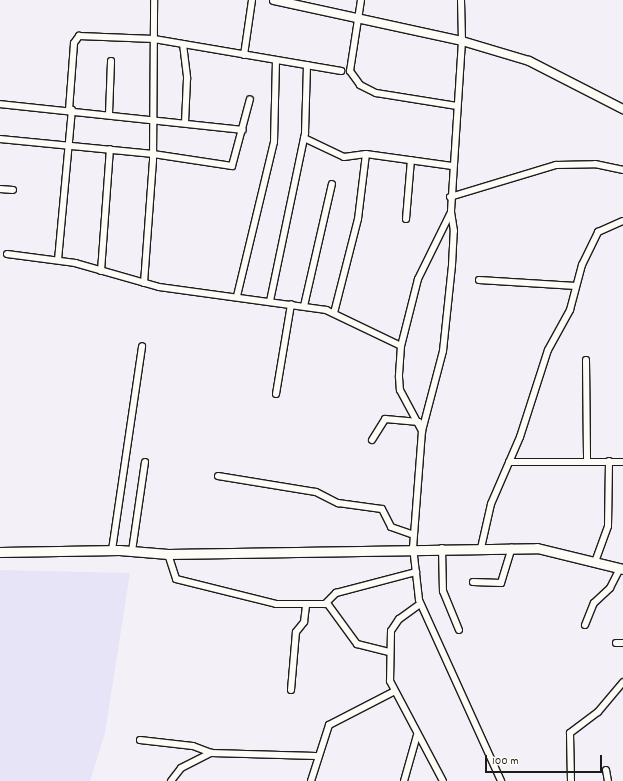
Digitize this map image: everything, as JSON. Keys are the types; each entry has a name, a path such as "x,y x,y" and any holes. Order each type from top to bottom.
{"main road":[{"path":"0,552 112,550 168,554 413,548 537,548 622,569"}],"street":[{"path":"144,283 153,154 154,0"},
{"path":"244,55 252,0"},
{"path":"274,0 462,41 529,61 623,109"},
{"path":"361,0 350,71 360,85 376,93 457,106"},
{"path":"461,0 462,41 450,197 453,258 443,351 422,431 413,548 420,604 500,781"},
{"path":"58,260 76,38 84,35 154,39 341,71"},
{"path":"182,44 187,79 186,123"},
{"path":"237,296 274,142 276,60"},
{"path":"109,114 112,61"},
{"path":"270,301 304,138 307,65"},
{"path":"0,139 153,154 232,166 243,130 250,99"},
{"path":"0,104 109,114 243,130"},
{"path":"304,138 344,156 366,154 452,166"},
{"path":"101,271 110,149"},
{"path":"334,313 359,212 366,154"},
{"path":"406,219 412,160"},
{"path":"450,197 556,165 595,164 623,170"},
{"path":"304,306 332,184"},
{"path":"0,189 13,190"},
{"path":"422,431 400,390 401,346 418,279 451,212"},
{"path":"481,548 491,504 509,462 548,350 570,310 576,286 598,232 622,223"},
{"path":"7,254 58,260 144,283 304,306 334,313 401,346"},
{"path":"479,280 576,286"},
{"path":"276,394 291,304"},
{"path":"112,550 142,346"},
{"path":"586,360 587,461"},
{"path":"372,440 385,419 418,422"},
{"path":"595,562 608,526 610,461"},
{"path":"132,551 144,462"},
{"path":"509,462 623,462"},
{"path":"218,476 316,492 338,503 382,509 391,527 414,535"},
{"path":"442,548 443,591 459,630"},
{"path":"473,582 501,583 512,548"},
{"path":"168,554 171,572 182,582 272,604 306,605 327,603"},
{"path":"585,625 594,603 610,588 622,569"},
{"path":"327,603 333,594 354,586 416,572"},
{"path":"327,603 356,644 390,652"},
{"path":"420,604 394,624 390,652 392,692 443,781"},
{"path":"290,690 296,632 304,622 306,605"},
{"path":"616,643 623,643"},
{"path":"571,781 570,733 598,712 623,682"},
{"path":"311,781 316,756 329,725 392,692"},
{"path":"404,781 417,735"},
{"path":"140,740 193,746 211,753 316,756"},
{"path":"171,781 181,768 211,753"},
{"path":"606,770 608,781"}],"shaded area":[{"path":"0,570 130,573 105,733 90,781 0,781"}]}
